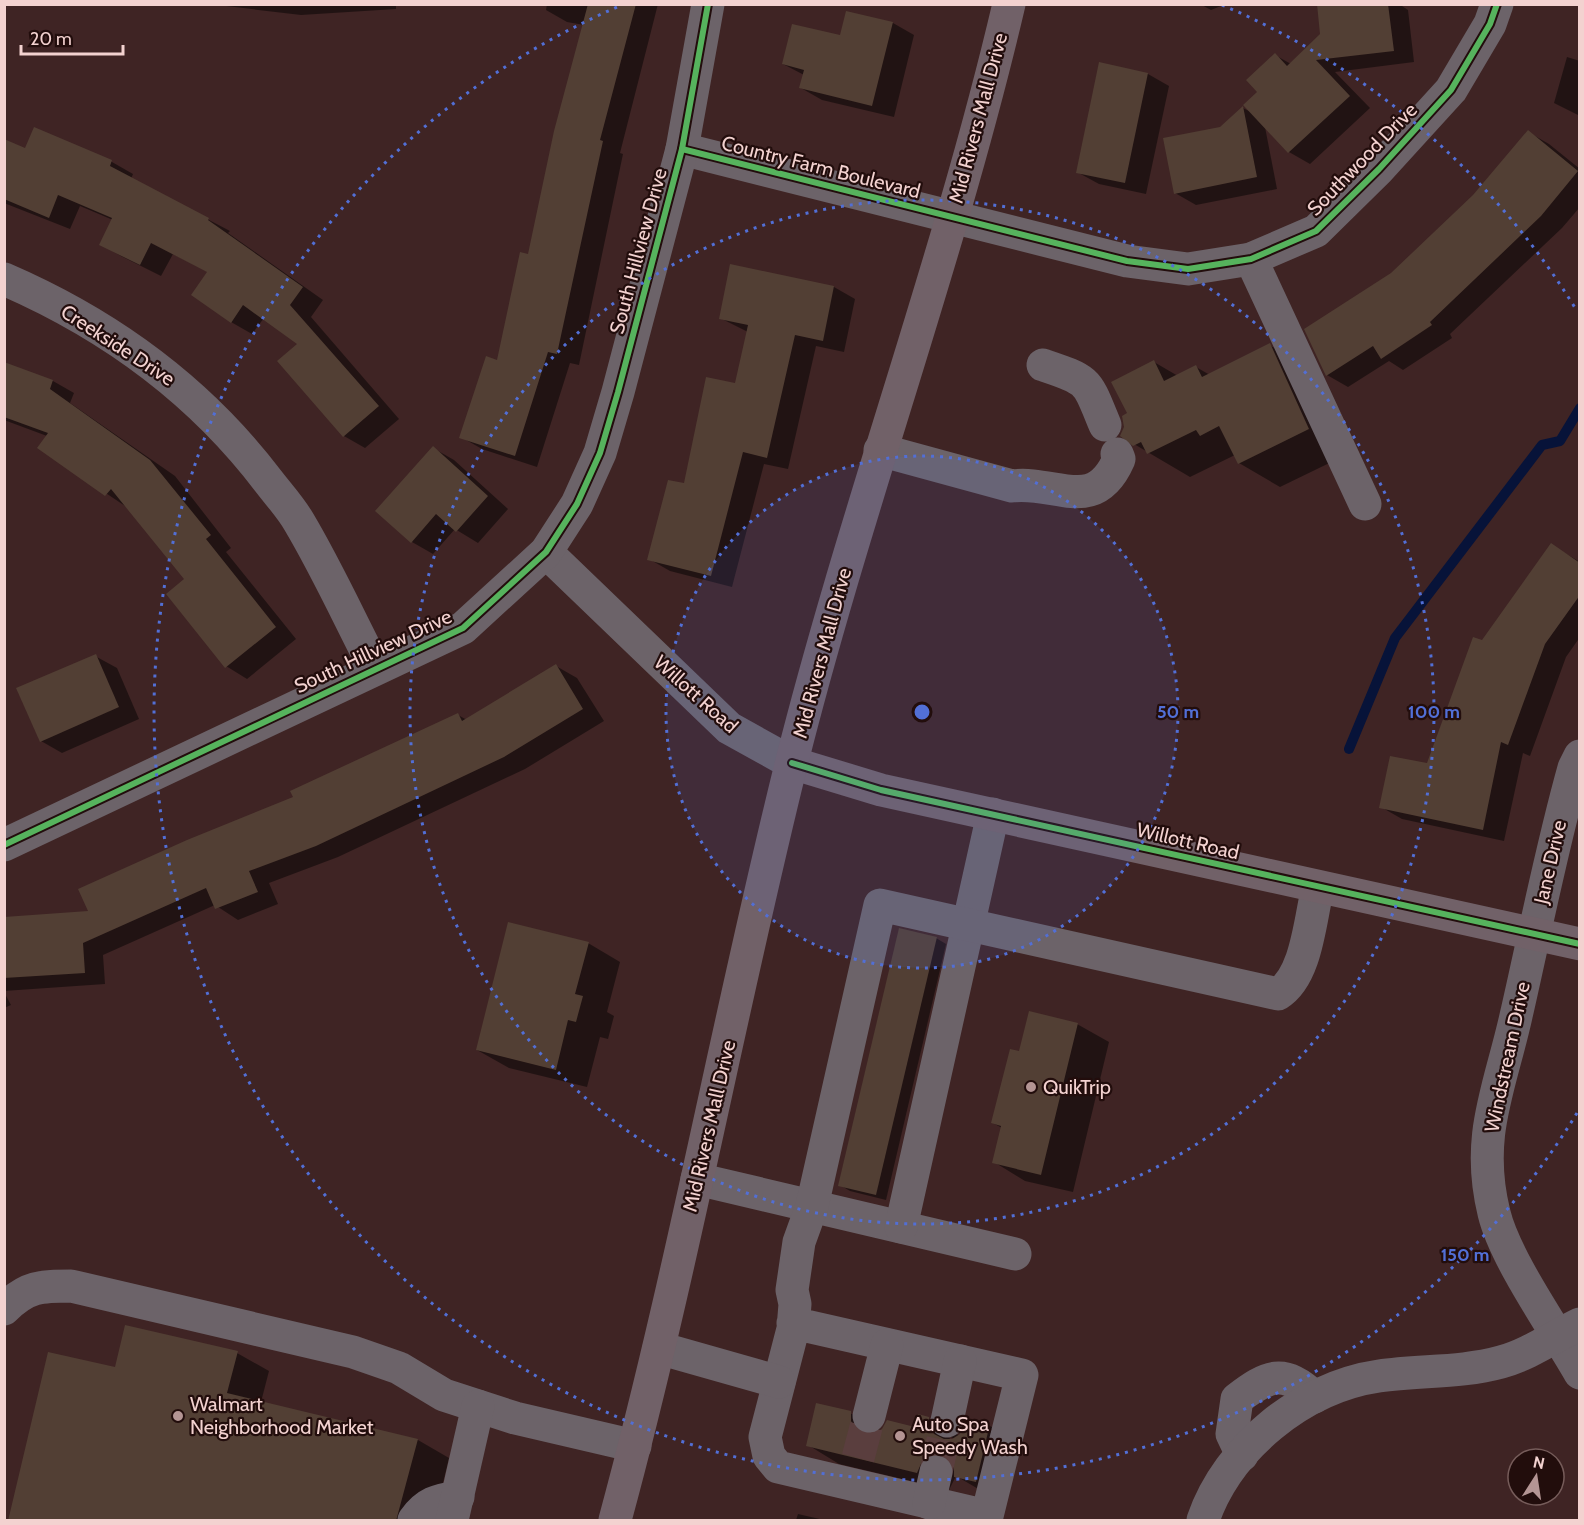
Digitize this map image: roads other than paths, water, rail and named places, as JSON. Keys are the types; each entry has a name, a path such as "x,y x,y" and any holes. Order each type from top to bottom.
{"main road":[{"name":"Mid Rivers Mall Drive","path":"615,1521 659,1348 792,763 842,579 951,218 1009,4"},
{"name":"Willott Road","path":"792,763 881,790 1580,944"}],"street":[{"name":"South Hillview Drive","path":"4,844 463,628 546,552 577,504 600,453 682,149 708,4"},
{"name":"Southwood Drive","path":"951,218 1127,261 1188,269 1251,259 1316,231 1378,169 1451,90 1490,24 1497,4"},
{"name":"Country Farm Boulevard","path":"682,149 951,218"},
{"path":"1251,259 1365,504"},
{"name":"Creekside Drive","path":"4,279 40,294 128,346 183,388 244,449 299,521 375,668"},
{"path":"880,450 1012,486 1031,483 1069,493 1089,492 1113,471 1119,459 1088,385 1075,376 1043,365"},
{"name":"Willott Road","path":"546,552 729,728 792,763"},
{"name":"Jane Drive","path":"1533,935 1551,849 1580,756"},
{"path":"901,1227 993,814"},
{"path":"794,1323 1022,1375 987,1516 932,1488 855,1472 778,1467 769,1455 765,1437 794,1323 795,1304 792,1290 799,1242 812,1206 880,905 1278,994 1288,988 1300,966 1318,887"},
{"name":"Windstream Drive","path":"1533,935 1515,1019 1488,1120 1488,1169 1494,1214 1506,1242 1569,1329 1580,1373"},
{"path":"697,1179 1015,1254"},
{"path":"4,1309 15,1299 38,1286 71,1286 353,1352 399,1368 444,1395 515,1418 635,1446"},
{"path":"1203,1521 1225,1479 1242,1455 1272,1425 1300,1403 1376,1376 1468,1369 1504,1361 1569,1329"},
{"path":"869,1416 887,1345"},
{"path":"659,1348 779,1382"},
{"path":"947,1421 960,1362"},
{"path":"1242,1455 1232,1434 1237,1399 1262,1381 1284,1378 1300,1384 1314,1397"},
{"path":"414,1521 423,1507 438,1500 455,1509 478,1406"}],"waterway":[{"path":"1349,749 1395,638 1542,445 1560,441 1580,408"}],"tunnel":[{"path":"858,1458 869,1416"},
{"path":"936,1472 947,1421"}],"place":[{"name":"QuikTrip","path":"1031,1087"},
{"name":"Walmart Neighborhood Market","path":"178,1416"},
{"name":"Auto Spa Speedy Wash","path":"900,1436"}]}
